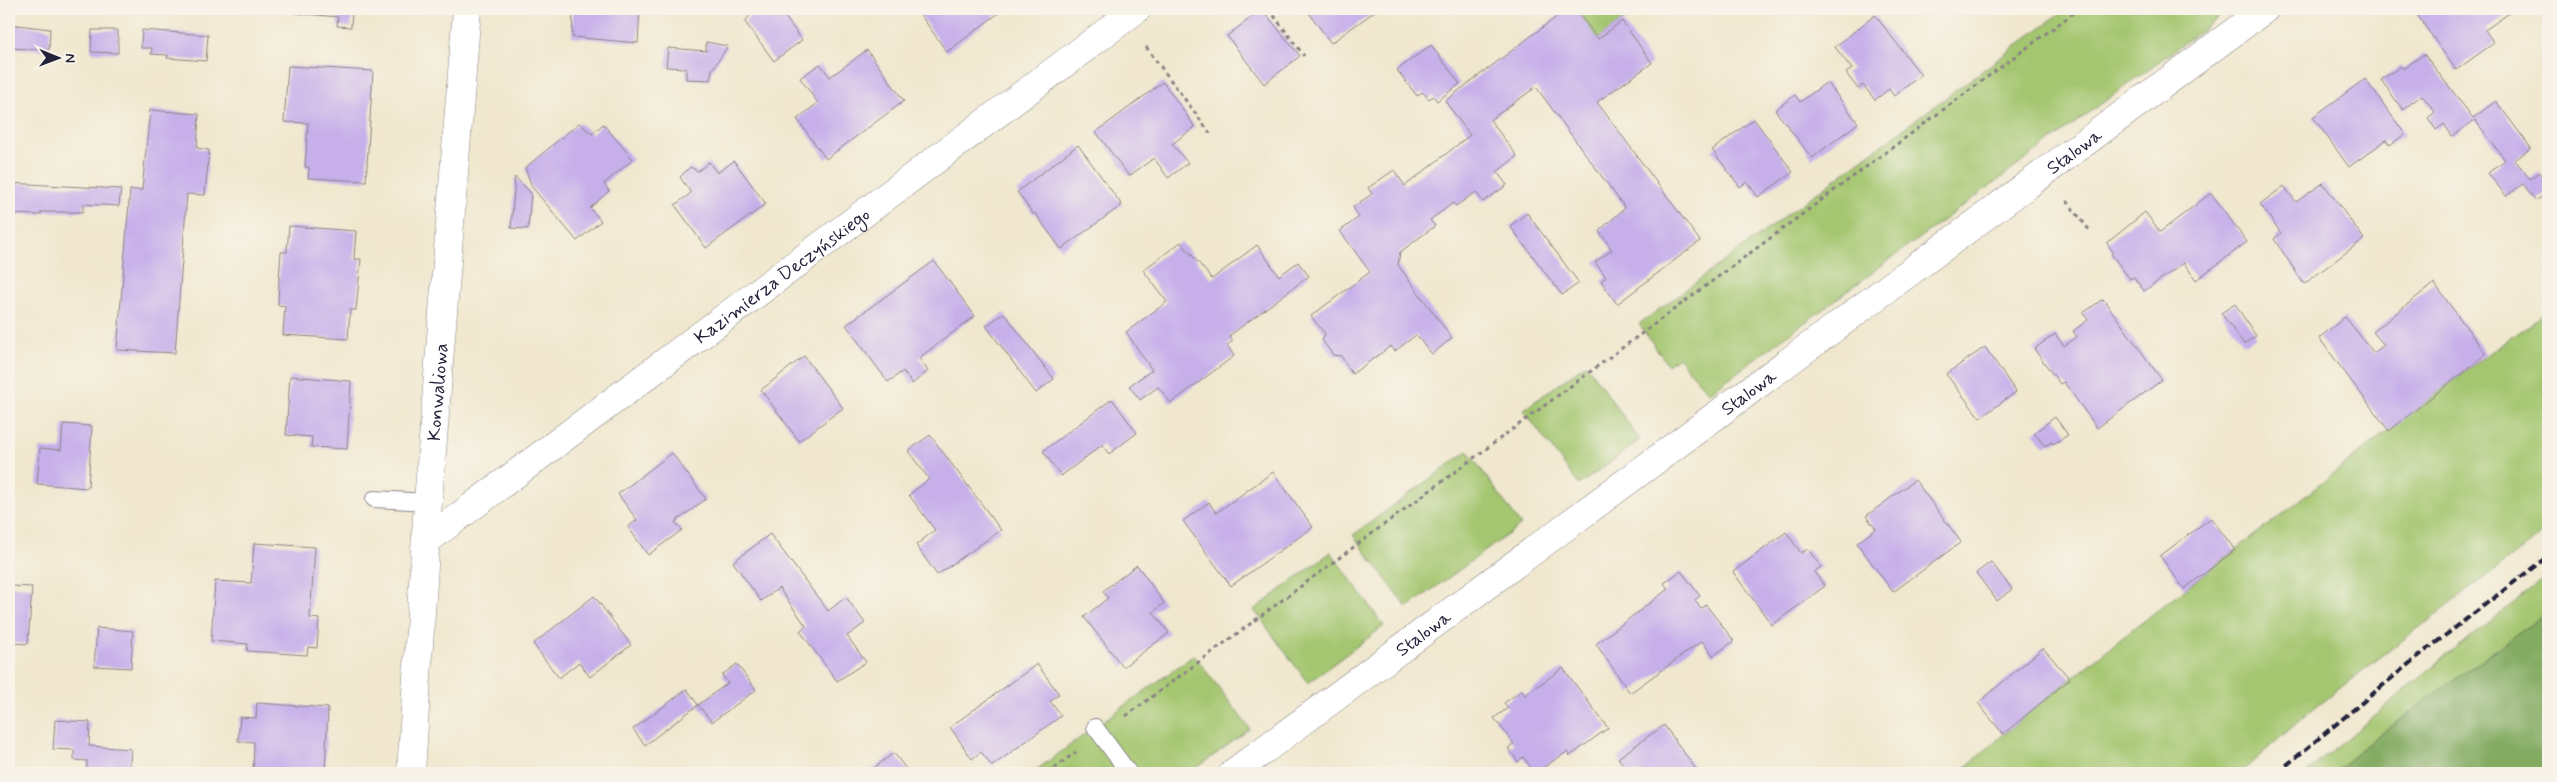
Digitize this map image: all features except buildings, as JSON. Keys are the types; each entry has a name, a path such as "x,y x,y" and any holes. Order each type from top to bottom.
{"street":[{"name":"Konwaliowa","path":"411,773 428,502 467,9"},
{"name":"Stalowa","path":"1232,773 2265,9"},
{"name":"Kazimierza Deczyńskiego","path":"426,541 1130,13"}],"lane":[{"path":"374,499 428,502"},
{"path":"1097,731 1129,773"}],"path":[{"path":"1269,9 1304,56"},
{"path":"1048,773 1097,731 2079,9"},
{"path":"1130,13 1210,133"}],"green space":[{"path":"1639,9 1598,39 1576,10"},
{"path":"2066,9 2230,9 1709,393 1678,357 1668,365 1639,324"},
{"path":"2548,311 2548,529 2314,708 2240,773 1959,773 2037,706 2118,641 2446,385"},
{"path":"1586,364 1640,440 1579,485 1523,410"},
{"path":"1468,451 1521,525 1407,608 1353,535"},
{"path":"1331,552 1384,626 1308,683 1254,610"},
{"path":"2548,576 2548,612 2373,739 2334,773 2306,773 2442,659"},
{"path":"2548,612 2548,773 2334,773 2373,739"},
{"path":"1194,655 1250,729 1190,773 1032,773"}],"railway":[{"path":"2277,773 2416,658 2548,556"}]}
